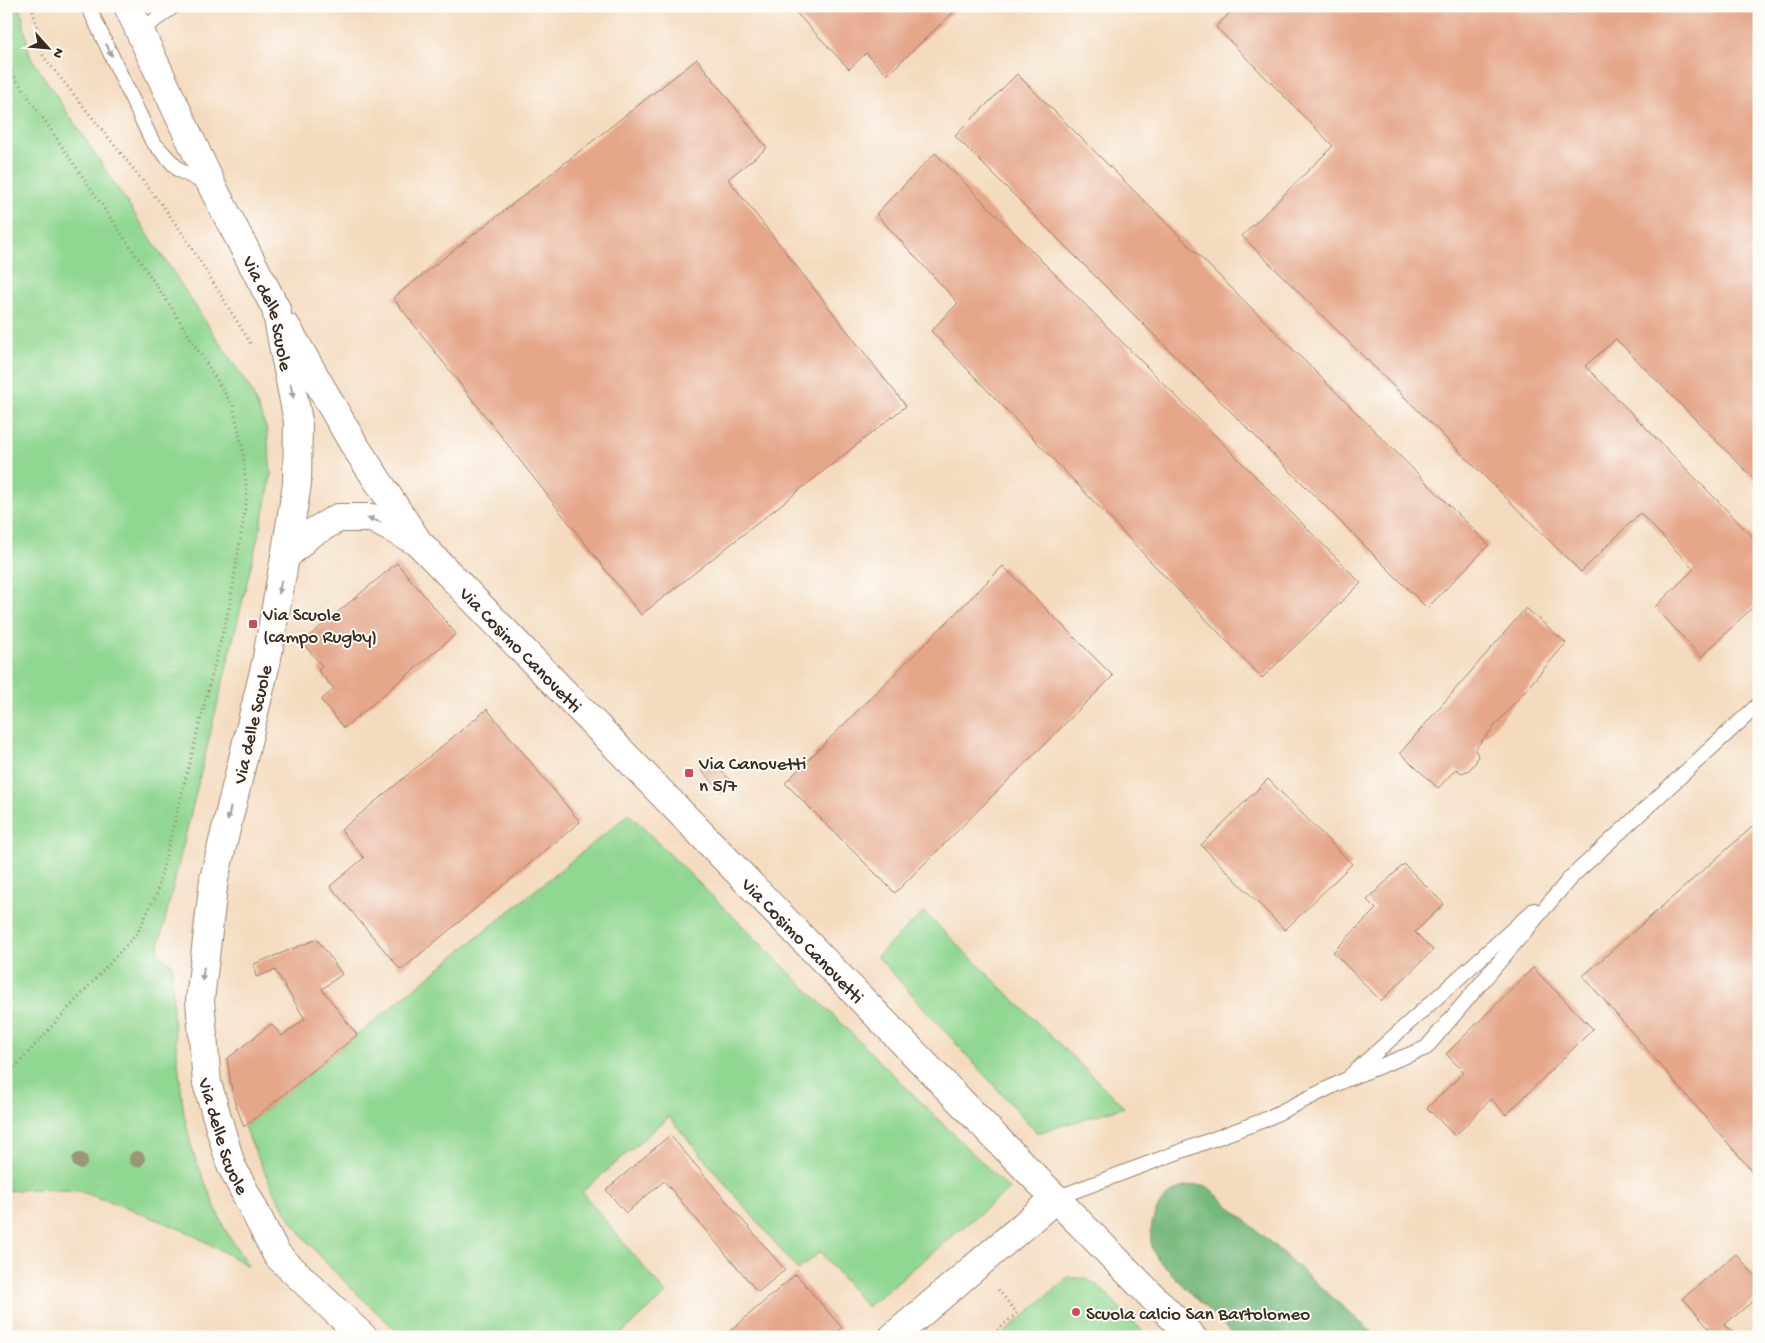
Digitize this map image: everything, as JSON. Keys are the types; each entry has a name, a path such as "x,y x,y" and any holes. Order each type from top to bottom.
{"street":[{"name":"Via delle Scuole","path":"128,6 213,188 276,309 298,421 296,484 266,663 214,879 200,1000 206,1083 231,1165 277,1255 363,1337"},
{"name":"Via Cosimo Canovetti","path":"276,309 353,443 418,542 1192,1337"},
{"name":"Via Cosimo Canovetti","path":"285,557 310,534 338,518 372,518 418,542"},
{"path":"893,1337 963,1288 1056,1198"}],"lane":[{"path":"88,6 152,141 179,170 213,188"},
{"path":"140,31 174,6"},
{"path":"1345,1080 1572,876 1759,704"},
{"path":"1056,1198 1264,1120 1345,1080 1426,1048 1572,876"}],"path":[{"path":"32,6 43,56 168,214 252,346"},
{"path":"6,64 169,304 233,406 243,451 247,498 230,604 156,895 138,932 6,1077"},
{"path":"990,1281 1017,1313 990,1337"}],"green space":[{"path":"6,6 20,6 30,56 251,390 267,430 271,475 266,504 157,953 172,964 173,1018 184,1115 193,1153 224,1228 248,1266 190,1233 79,1191 34,1189 6,1191"},
{"path":"629,814 1009,1189 867,1307 820,1252 798,1270 669,1117 582,1192 666,1294 617,1337 403,1337 337,1274 306,1240 275,1193 244,1127"},
{"path":"924,912 1124,1107 1037,1133 877,956"},
{"path":"1196,1185 1208,1187 1377,1337 1235,1337 1158,1260 1151,1244 1153,1221 1159,1205 1178,1189"},
{"name":"Scuola calcio San Bartolomeo","path":"1068,1277 1086,1279 1100,1287 1148,1337 1000,1337"}],"building":[{"path":"790,6 960,6 887,75 866,53 849,69"},
{"path":"1236,6 1759,6 1759,484 1616,339 1585,366 1759,543 1759,601 1701,657 1655,607 1694,569 1640,513 1581,572 1242,236 1333,146 1216,27"},
{"path":"697,59 767,148 728,179 906,406 641,615 393,298"},
{"path":"1017,74 1489,545 1427,608 955,136"},
{"path":"935,153 1361,583 1262,678 931,331 958,303 876,214"},
{"path":"397,563 456,634 344,728 321,700 334,689 318,670 322,666 302,642"},
{"path":"1003,566 1113,676 895,893 785,783"},
{"path":"1526,608 1566,643 1475,749 1478,756 1476,762 1469,770 1462,773 1456,769 1438,788 1400,753"},
{"path":"487,709 580,822 401,970 330,886 364,858 341,830"},
{"path":"712,761 732,782 721,791 701,770"},
{"path":"1268,779 1352,864 1285,930 1201,845"},
{"path":"1759,821 1759,1179 1583,976"},
{"path":"1404,864 1444,904 1415,932 1433,950 1381,1001 1333,952 1376,909 1367,900"},
{"path":"317,939 342,974 322,989 357,1035 244,1127 233,1097 227,1059 271,1024 282,1036 305,1019 275,970 256,977 254,964"},
{"path":"1533,968 1593,1029 1506,1115 1491,1099 1455,1136 1427,1108 1464,1072 1446,1054"},
{"path":"670,1135 785,1270 758,1292 664,1181 626,1213 606,1190"},
{"path":"1736,1254 1759,1281 1759,1296 1724,1325 1737,1337 1704,1337 1710,1330 1683,1298"},
{"path":"796,1274 842,1328 832,1337 723,1337"}],"place":[{"name":"Via Scuole (campo Rugby)","path":"253,624"},
{"name":"Via Canovetti n 5/7","path":"689,773"},
{"name":"Scuola calcio San Bartolomeo","path":"1076,1312"}]}
